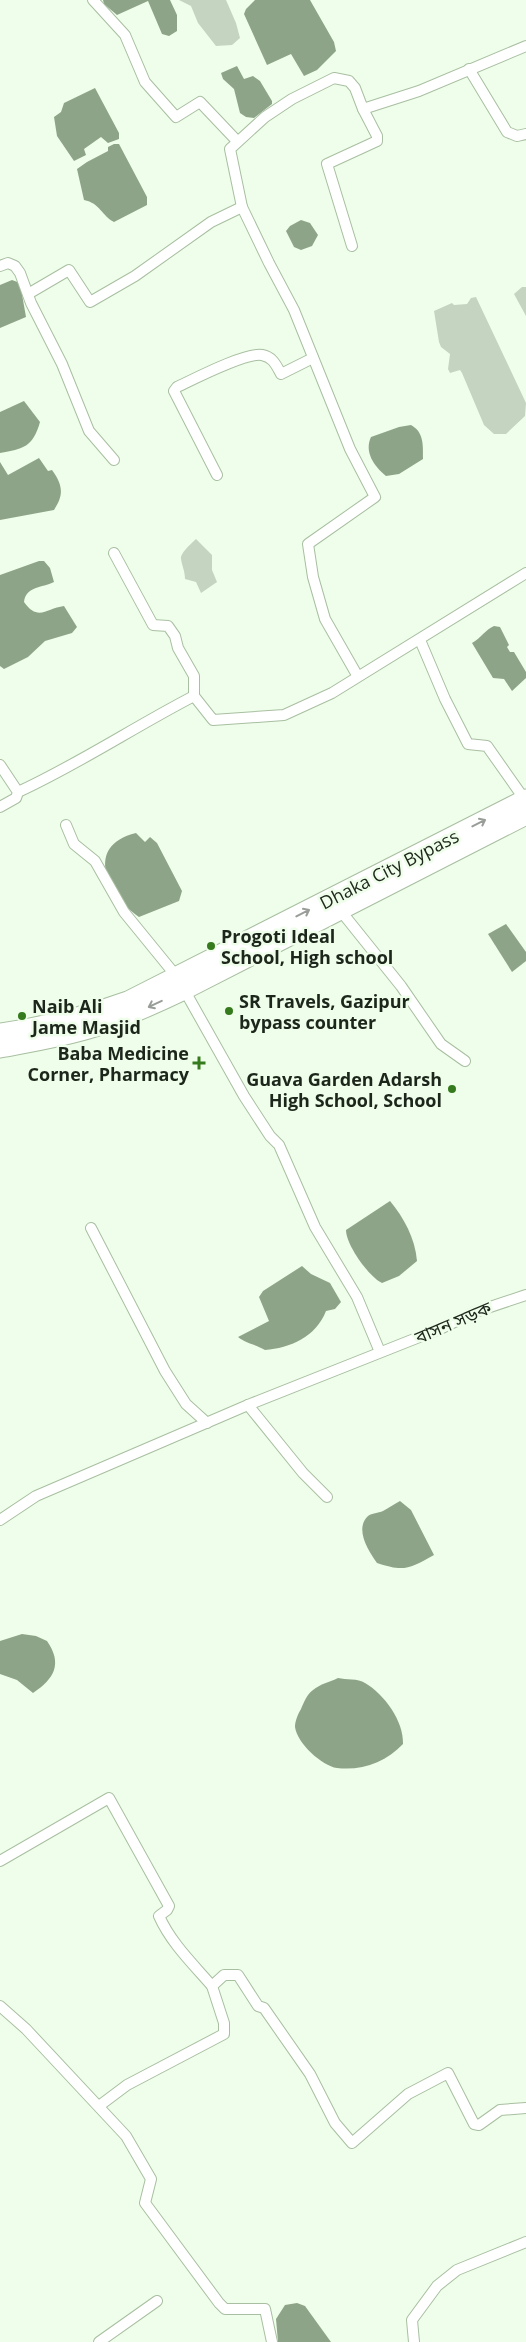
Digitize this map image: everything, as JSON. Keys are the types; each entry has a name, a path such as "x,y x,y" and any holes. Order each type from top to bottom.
{"highway":[{"path":"0,1048 42,1041 94,1028 133,1014 180,984 340,910 526,804"},
{"name":"Dhaka City Bypass","path":"0,1033 37,1028 90,1014 180,984 526,804"}],"street":[{"path":"93,0 125,35 145,82 176,117 200,102 237,141"},
{"path":"363,109 419,91 526,46"},
{"path":"469,69 507,132 517,136 526,134"},
{"path":"352,246 328,164 378,141 378,136 363,109 355,88 349,81 334,78 292,99 265,117 230,149 242,207 294,310 350,450 375,497 308,544 313,577 325,619 357,675"},
{"path":"28,294 69,270 90,302 136,276 211,222 242,207"},
{"path":"0,266 8,263 14,266 59,358 89,431 114,460"},
{"path":"217,475 174,391 177,387 234,361 261,354 272,359 281,374 313,358"},
{"path":"114,553 153,625 168,626 175,636 178,648 194,676 194,696 213,720 284,715 332,693 357,675 420,640 526,573"},
{"path":"420,640 445,700 468,744 487,746 526,804"},
{"path":"0,807 16,798 18,792 55,775 153,717 194,696"},
{"path":"0,765 18,792"},
{"path":"66,825 74,844 95,861 124,912 180,984 244,1096 270,1136 279,1146 315,1227 357,1297 380,1352"},
{"path":"340,910 367,947 401,986 442,1044 465,1061"},
{"path":"91,1228 165,1371 186,1404 207,1423"},
{"name":"বাসন সড়ক","path":"0,1520 36,1496 248,1405 442,1328 475,1312 526,1295"},
{"path":"248,1405 269,1434 327,1497"},
{"path":"0,1861 109,1798 168,1906 167,1910 159,1916 161,1922 178,1947 212,1986 224,2023 224,2034 127,2085 99,2106"},
{"path":"212,1986 224,1975 238,1975 258,2006 264,2008 310,2074 335,2124 352,2143 408,2094 448,2073 474,2124 479,2125 500,2110 526,2108"},
{"path":"0,2006 26,2030 126,2136 151,2179 146,2204 162,2228 225,2309 265,2309 272,2342"},
{"path":"414,2342 412,2320 437,2286 457,2270 526,2242"},
{"path":"99,2342 157,2301"}],"shaded area":[{"path":"103,0 170,0 177,15 177,31 169,36 162,34 148,1 117,15 104,4"},
{"path":"179,0 226,0 240,38 232,45 216,46 198,23 191,6"},
{"path":"255,0 310,0 334,42 336,51 317,70 304,76 291,54 267,65 244,14 246,9"},
{"path":"237,66 244,79 253,76 260,81 272,101 272,104 254,118 246,117 240,113 234,89 223,79 221,73"},
{"path":"95,88 119,133 119,139 108,143 101,137 84,149 86,155 74,161 57,136 54,117 61,112 64,103"},
{"path":"119,144 147,197 147,205 114,222 94,204 84,200 77,169 108,151 108,147"},
{"path":"301,220 310,223 318,235 312,246 301,250 294,247 286,231 290,226"},
{"path":"12,280 20,283 26,317 0,328 0,285"},
{"path":"522,287 526,287 526,316 514,294"},
{"path":"476,297 526,403 525,416 506,434 494,434 484,425 462,373 460,370 450,373 448,369 450,354 441,347 439,342 434,311 452,303 454,305 467,304 471,298"},
{"path":"24,401 40,422 34,437 21,448 0,453 0,412"},
{"path":"411,425 421,435 423,459 399,474 386,476 371,458 369,443 371,437 399,427"},
{"path":"39,458 48,471 52,470 60,485 61,495 54,510 0,520 0,462 8,475"},
{"path":"196,539 212,555 212,570 217,582 201,593 196,582 185,579 181,559 184,551"},
{"path":"39,561 44,561 50,568 54,582 31,590 25,597 24,602 29,608 38,613 64,606 77,627 72,633 45,641 28,657 4,669 0,666 0,575"},
{"path":"494,626 500,627 509,645 507,647 510,652 514,652 526,672 526,678 512,691 504,679 493,678 472,643"},
{"path":"136,833 145,842 150,837 157,843 182,891 179,901 139,917 128,908 110,884 106,872 105,859 110,849 120,839"},
{"path":"506,924 526,952 526,961 512,972 488,934"},
{"path":"390,1201 408,1229 414,1244 417,1261 399,1276 382,1283 359,1260 350,1244 346,1230"},
{"path":"302,1266 311,1274 330,1283 341,1302 335,1309 326,1311 316,1328 301,1340 284,1347 265,1350 238,1337 269,1321 259,1297 263,1291"},
{"path":"400,1501 411,1510 434,1555 406,1568 394,1568 377,1563 364,1540 362,1527 368,1516 383,1511"},
{"path":"22,1634 36,1636 47,1641 55,1657 54,1670 51,1676 33,1693 17,1680 0,1674 0,1641"},
{"path":"338,1678 362,1681 379,1694 392,1709 400,1726 403,1744 389,1756 373,1764 346,1769 337,1768 324,1763 311,1753 300,1740 295,1725 307,1696 319,1686"},
{"path":"297,2303 305,2306 331,2342 278,2342 276,2319 285,2305"}],"place":[{"name":"Progoti Ideal School, High school","path":"211,946"},
{"name":"SR Travels, Gazipur bypass counter","path":"229,1011"},
{"name":"Naib Ali Jame Masjid","path":"22,1016"},
{"name":"Baba Medicine Corner, Pharmacy","path":"199,1063"},
{"name":"Guava Garden Adarsh High School, School","path":"452,1089"}]}
